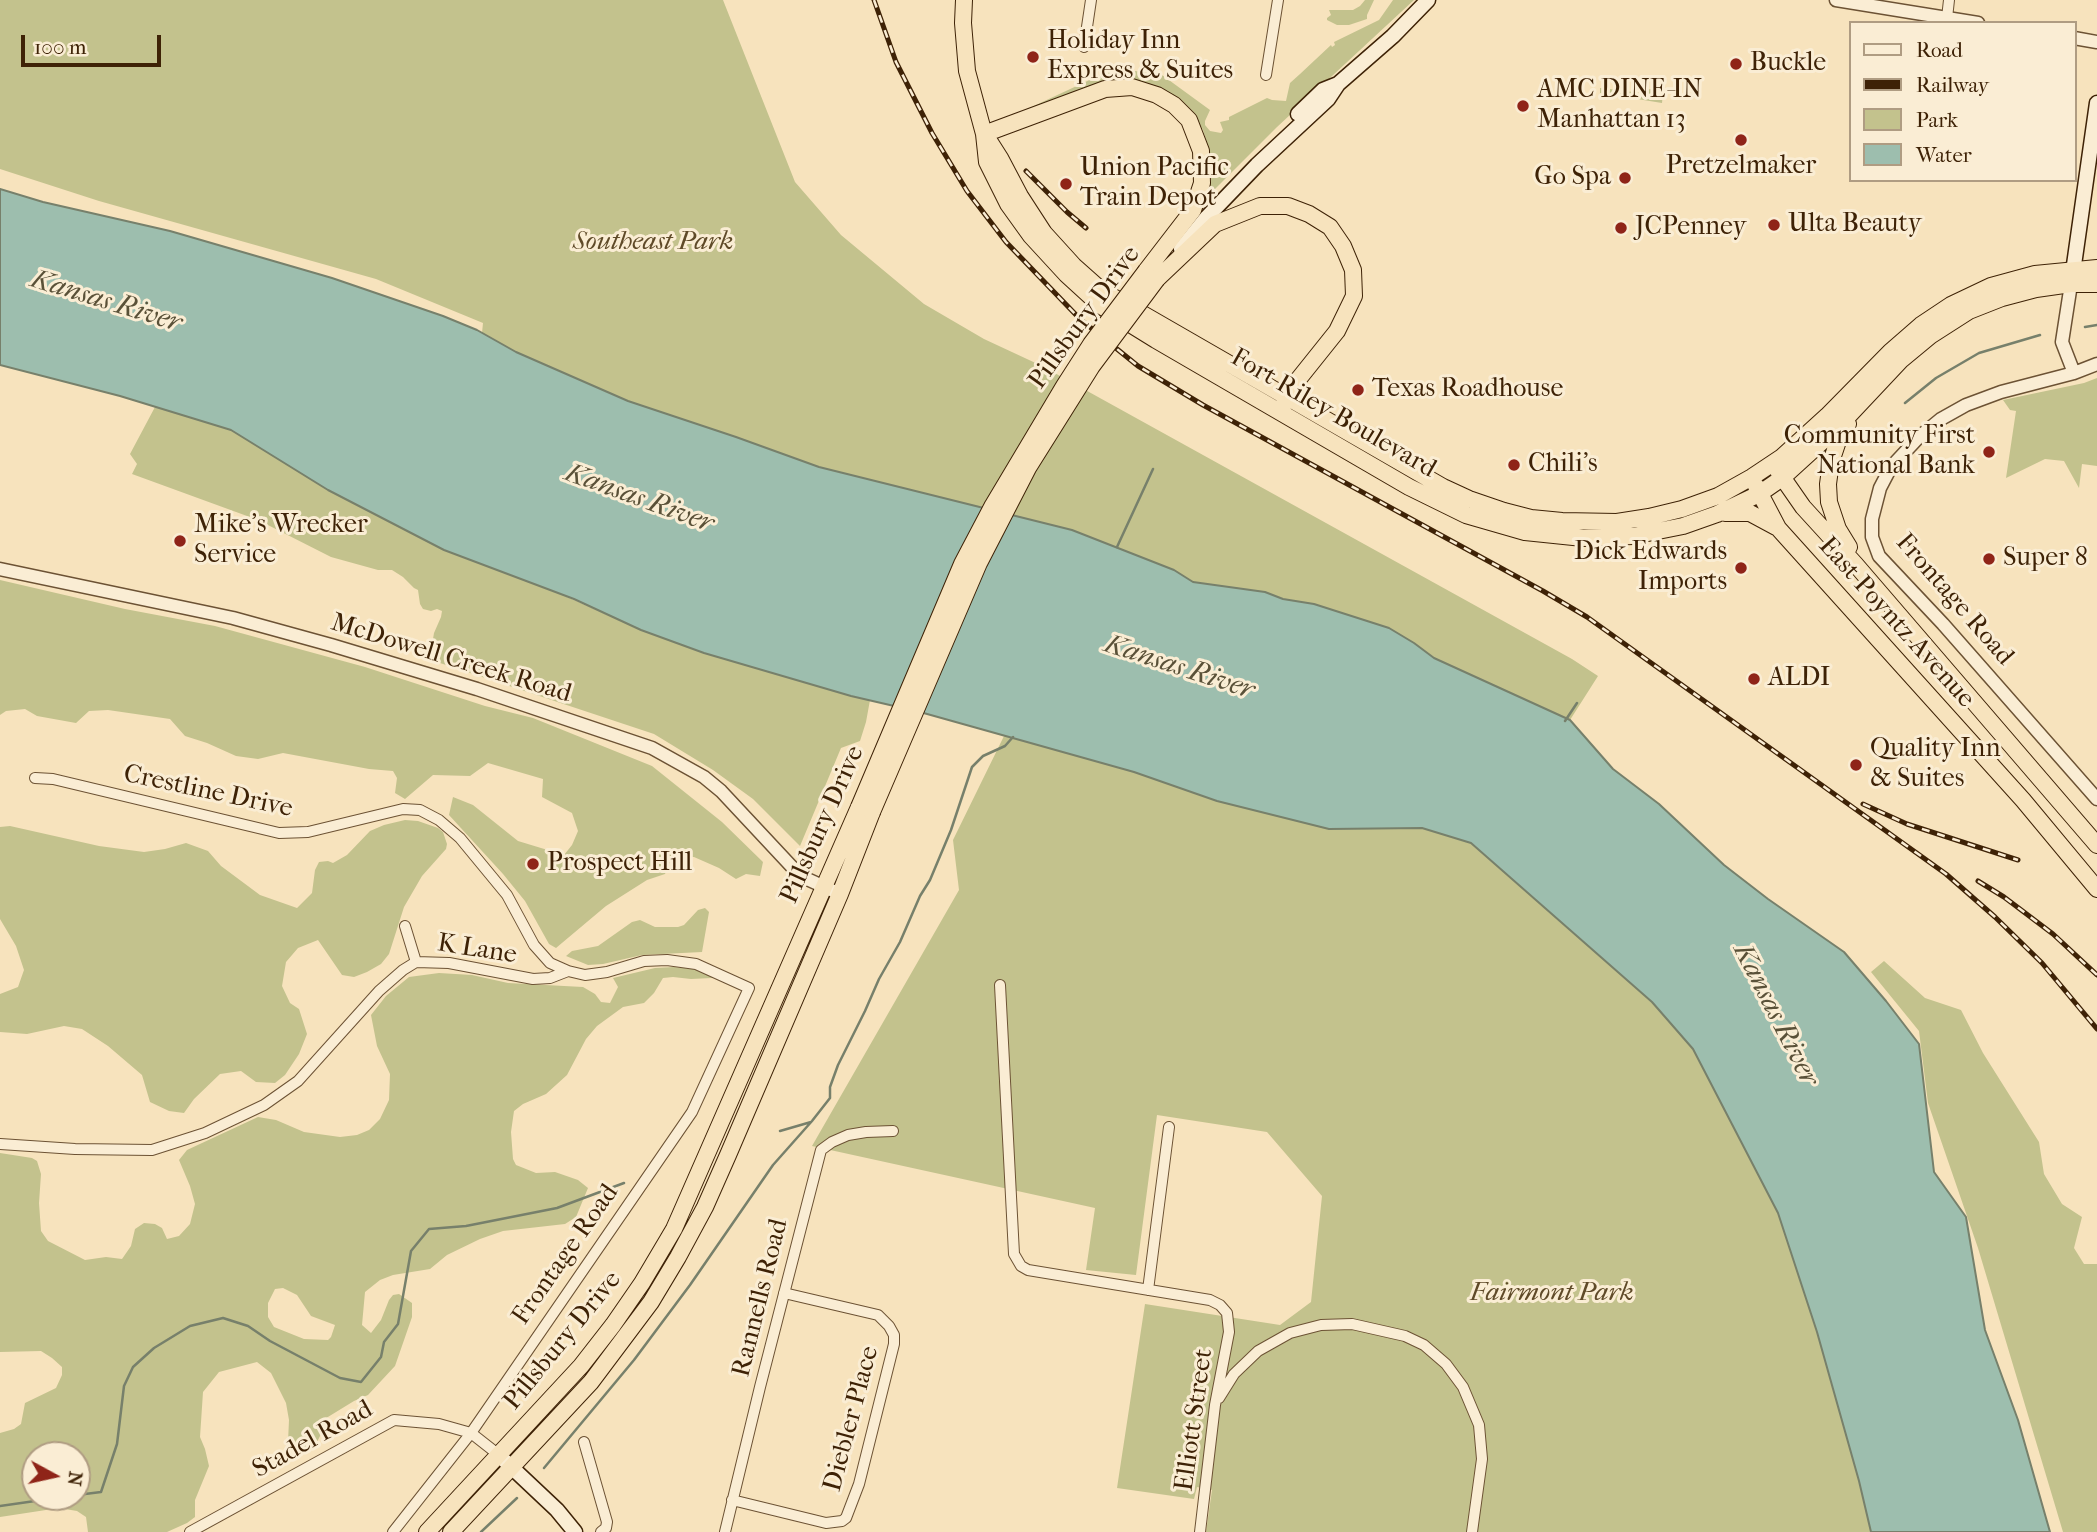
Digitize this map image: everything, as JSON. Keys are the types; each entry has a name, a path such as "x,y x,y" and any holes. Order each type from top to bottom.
{"highway":[{"name":"Fort Riley Boulevard","path":"964,0 962,23 967,71 984,134 1044,233 1074,266 1101,290 1439,502 1493,524 1525,532 1583,538 1633,536 1683,526 1717,514 1759,494 1783,478 1863,400"},
{"path":"984,134 1105,89 1132,87 1157,94 1174,105 1189,120 1201,151 1202,183 1192,210 1152,275"},
{"path":"1152,275 1216,224 1260,206 1288,206 1309,214 1330,227 1343,246 1353,270 1354,296 1338,331 1297,381 1283,406"},
{"path":"1856,565 1838,529 1829,502 1828,484 1838,441 1863,400 1901,360 1930,336 1969,311 2097,268"},
{"name":"Fort Riley Boulevard","path":"1283,406 1443,487 1485,505 1531,518 1589,523 1649,517 1718,496 1773,464 1801,441 1889,352 1921,325 1951,305 1991,285 2035,274 2072,277"},
{"name":"Pillsbury Drive","path":"427,1532 581,1366 614,1325 674,1229 823,887 865,809 979,563 1028,468 1152,275"},
{"path":"2072,277 2097,284"},
{"name":"East Poyntz Avenue","path":"1773,464 1803,507 2097,845"},
{"name":"East Poyntz Avenue","path":"1752,477 1778,528 2023,800 2097,888"},
{"path":"1717,514 1750,513 1778,528"},
{"name":"Pillsbury Drive","path":"451,1532 598,1373 651,1302 678,1257 705,1207 840,894 865,809"}],"main road":[{"name":"Pillsbury Drive","path":"1152,275 1286,136 1328,99 1338,84 1393,36 1428,0"},
{"path":"2072,277 2097,103"},
{"path":"499,1455 557,1510 575,1532"}],"street":[{"path":"1084,47 1091,0"},
{"path":"1266,75 1278,0"},
{"path":"1836,0 1966,21"},
{"path":"1947,18 1950,0"},
{"path":"2076,38 2097,42"},
{"path":"2072,277 2062,342 2074,373"},
{"name":"Frontage Road","path":"2097,364 2074,373 2001,392 1966,405 1941,419 1926,430 1891,467 1880,488 1872,519 1872,537 1879,556 1943,624 2097,799"},
{"name":"McDowell Creek Road","path":"0,569 233,618 477,689 652,748 704,776 792,867 807,879 840,894"},
{"name":"Crestline Drive","path":"36,778 53,779 279,833 308,832 403,809 420,810 439,820 460,838 507,895 534,944 550,963 568,971"},
{"name":"K Lane","path":"405,926 416,962 449,963 533,979 550,978 568,971"},
{"name":"Frontage Road","path":"393,1532 471,1433 692,1112 749,988 696,964 667,960 644,961 607,972 585,975 568,971"},
{"path":"0,1144 152,1150 205,1133 264,1105 298,1081 379,991 402,970 416,962"},
{"path":"1000,985 1014,1254 1021,1266 1028,1270 1148,1290 1169,1127"},
{"name":"Rannells Road","path":"726,1532 821,1150 848,1135 893,1131"},
{"name":"Elliott Street","path":"1148,1290 1210,1300 1220,1305 1227,1313 1228,1332 1215,1405 1200,1532"},
{"name":"Diebler Place","path":"732,1500 827,1523 846,1518 859,1484 894,1335 878,1315 784,1293"},
{"path":"1215,1405 1234,1374 1258,1351 1290,1333 1321,1325 1352,1324 1405,1336 1423,1345 1446,1364 1463,1387 1479,1425 1482,1459 1472,1532"},
{"name":"Stadel Road","path":"190,1532 394,1420 439,1424 471,1433 499,1455"},
{"path":"584,1442 607,1522 606,1528 601,1532"}],"green space":[{"name":"Southeast Park","path":"0,0 723,0 795,182 841,235 924,304 984,339 1042,366 1572,659 1598,676 1570,720 1434,658 1389,628 1314,604 1283,600 1265,592 1193,582 1174,570 1072,530 819,467 628,401 516,352 482,333 483,323 376,279 99,201 0,169"},
{"path":"1365,0 1374,0 1367,19 1349,25 1337,25 1327,20 1331,15 1329,10 1353,10"},
{"path":"1393,0 1414,0 1277,127 1209,195 1211,158 1203,130 1195,116 1179,99 1156,86 1135,81 1107,81 1024,114 1023,111 1111,70 1128,70 1162,75 1210,110 1205,125 1210,131 1221,133 1223,130 1220,122 1229,120 1229,117 1267,98 1286,101 1290,83 1331,45 1335,45 1334,42 1379,20"},
{"path":"1664,80 1662,103 1600,93 1600,88 1641,93 1655,88"},
{"path":"2097,378 2097,466 2082,464 2079,488 2064,461 2045,459 2006,478 2016,411 2010,410 2003,400"},
{"path":"155,407 231,430 328,490 641,630 704,653 870,700 860,741 841,748 800,846 753,799 713,770 654,734 431,660 436,647 434,633 442,611 423,609 418,590 392,570 378,570 331,557 258,520 132,474 137,464 130,454"},
{"path":"0,580 125,609 215,626 365,667 485,706 533,718 652,766 722,822 763,862 760,876 746,874 736,879 694,857 672,857 665,874 647,880 606,906 556,948 549,944 525,901 449,815 453,797 473,805 518,841 564,855 578,831 572,813 542,797 543,779 488,763 470,776 433,775 405,799 395,793 397,778 393,771 283,753 258,759 236,756 185,736 170,719 108,710 89,711 76,723 37,716 25,709 6,711 0,715"},
{"name":"Fairmont Park","path":"1004,736 1134,772 1217,801 1329,829 1422,828 1471,843 1652,1002 1693,1049 1778,1213 1817,1333 1871,1532 1206,1532 1212,1490 1197,1487 1194,1499 1117,1488 1145,1304 1280,1325 1311,1302 1322,1196 1267,1132 1157,1115 1136,1275 1086,1270 1095,1208 812,1146 959,890 953,840"},
{"path":"405,820 438,828 443,832 446,849 422,876 404,907 389,954 381,964 354,977 342,975 318,940 298,948 286,962 282,986 290,1003 299,1009 307,1034 299,1054 285,1075 275,1083 256,1082 241,1071 220,1074 194,1099 184,1113 169,1111 150,1102 142,1075 108,1046 82,1029 64,1026 27,1034 0,1032 0,994 18,987 24,970 16,946 0,919 0,827 10,826 99,846 144,852 186,843 208,851 221,866 260,895 297,908 312,893 315,870 319,862 333,863 347,855 370,831"},
{"path":"705,908 709,912 702,952 642,955 588,965 566,956 572,951 598,946 632,922 640,920 655,927 678,927 684,925 698,910"},
{"path":"1884,961 1925,998 1961,1010 1983,1053 2039,1142 2044,1174 2062,1204 2082,1217 2074,1248 2084,1264 2097,1264 2097,1532 2063,1532 1978,1248 1928,1103 1919,1031 1871,972"},
{"path":"674,967 705,970 712,976 691,979 663,978 644,1003 623,1007 597,1026 586,1039 567,1075 546,1094 514,1111 511,1132 516,1165 536,1173 555,1172 578,1180 588,1188 576,1217 565,1224 503,1231 480,1239 447,1255 430,1269 393,1275 380,1280 365,1292 362,1325 371,1333 381,1320 393,1295 399,1294 412,1303 412,1317 395,1366 368,1395 323,1420 323,1430 317,1442 306,1450 298,1452 288,1442 289,1420 286,1403 271,1373 257,1362 219,1372 203,1392 200,1437 209,1466 195,1500 195,1517 187,1523 167,1532 88,1532 86,1517 77,1511 91,1511 91,1441 21,1441 21,1511 39,1511 0,1517 0,1433 21,1424 25,1403 56,1388 62,1375 62,1367 41,1351 0,1352 0,1153 37,1161 41,1174 41,1231 48,1241 85,1260 106,1257 122,1259 131,1246 135,1229 144,1223 162,1228 167,1239 179,1236 190,1224 195,1204 179,1160 187,1150 258,1117 276,1120 304,1132 340,1137 369,1130 380,1119 389,1100 390,1074 377,1046 371,1015 386,996 409,977 439,973 472,975 508,983 583,987 595,994 601,1002 610,1003 618,987 613,978 655,968","holes":["283,1288 297,1295 311,1316 335,1325 328,1340 304,1339 274,1327 268,1317 268,1303 275,1289"]}],"water":[{"name":"Kansas River","path":"0,189 43,202 170,231 332,278 477,330 516,352 628,401 819,467 1072,530 1174,570 1193,582 1265,592 1283,599 1314,604 1389,628 1434,658 1570,720 1613,769 1659,804 1724,865 1844,952 1919,1044 1934,1172 1966,1217 1985,1330 2018,1420 2050,1532 1871,1532 1817,1332 1778,1213 1693,1049 1652,1002 1471,843 1422,828 1329,829 1217,801 1134,772 920,712 851,696 704,653 641,630 574,599 444,550 328,490 231,430 120,396 0,365"}],"waterway":[{"path":"2085,327 2097,325"},
{"path":"1905,403 1936,378 1979,353 2040,335"},
{"path":"1117,547 1153,469"},
{"path":"1565,721 1577,703"},
{"path":"544,1468 634,1360 773,1165 830,1098 830,1087 838,1065 930,880 951,830 972,767 983,756 1005,746 1013,737"},
{"path":"780,1131 811,1122"},
{"path":"91,1493 101,1492 117,1444 124,1386 133,1367 154,1348 190,1326 223,1318 248,1326 270,1341 340,1378 361,1382 381,1357 384,1342 398,1324 411,1251 429,1229 466,1226 557,1208 624,1183"},
{"path":"481,1532 517,1498"},
{"path":"0,1506 21,1503"}],"railway":[{"path":"874,0 896,62 932,133 967,191 1006,242 1080,319 1138,366 1203,405 1587,617 1946,874 2042,963 2097,1029"},
{"path":"1026,171 1086,228"},
{"path":"1863,804 1907,824 2018,860"},
{"path":"1978,881 2053,934 2097,975"}],"place":[{"name":"Holiday Inn Express & Suites","path":"1033,57"},
{"name":"Buckle","path":"1736,64"},
{"name":"AMC DINE-IN Manhattan 13","path":"1523,106"},
{"name":"Pretzelmaker","path":"1741,140"},
{"name":"Go Spa","path":"1625,178"},
{"name":"Union Pacific Train Depot","path":"1066,184"},
{"name":"Ulta Beauty","path":"1774,225"},
{"name":"JCPenney","path":"1621,228"},
{"name":"Texas Roadhouse","path":"1358,390"},
{"name":"Community First National Bank","path":"1989,452"},
{"name":"Chili's","path":"1514,465"},
{"name":"Mike's Wrecker Service","path":"180,541"},
{"name":"Super 8","path":"1989,559"},
{"name":"Dick Edwards Imports","path":"1741,568"},
{"name":"ALDI","path":"1754,679"},
{"name":"Quality Inn & Suites","path":"1856,765"},
{"name":"Prospect Hill","path":"533,864"}]}
